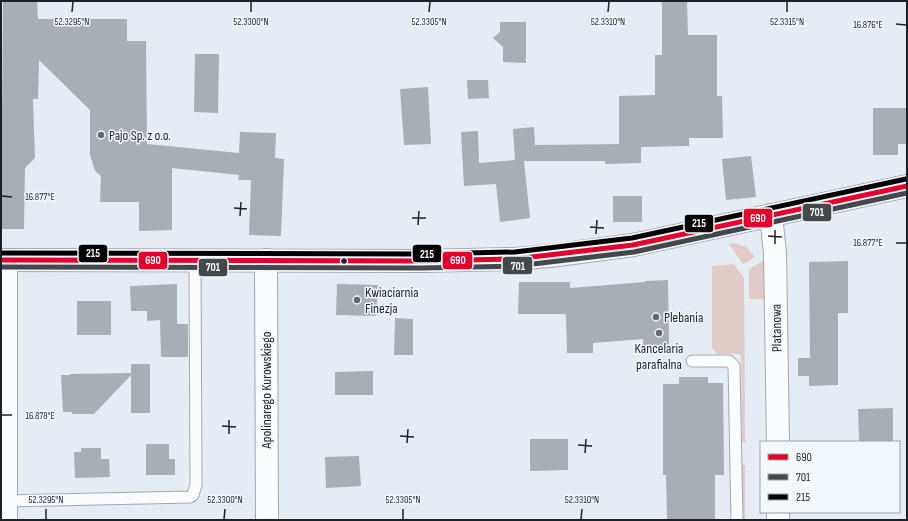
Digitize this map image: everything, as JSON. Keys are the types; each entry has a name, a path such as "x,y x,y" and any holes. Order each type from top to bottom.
{"street":[{"path":"6,511 4,260 454,260 550,256 633,245 907,186"},
{"name":"Platanowa","path":"771,215 775,253 778,441"},
{"name":"Apolinarego Kurowskiego","path":"266,260 267,520"}],"lane":[{"path":"6,511 190,497 193,495 196,485 195,260"},
{"path":"692,361 729,361 734,366 737,520"}],"shaded area":[{"path":"735,243 746,247 755,257 743,264 729,244"},
{"path":"764,260 766,299 749,299 749,269"},
{"path":"734,264 744,278 745,443 742,443 741,354 717,354 712,348 712,266"},
{"path":"742,465 745,465 745,520 743,520"}],"building":[{"path":"3,1 37,1 38,19 127,19 127,41 146,41 147,144 239,153 240,132 276,133 275,158 284,159 281,236 249,235 251,180 238,180 239,175 172,168 172,230 139,231 139,202 100,202 101,176 95,171 90,155 90,110 39,60 38,99 33,99 35,158 25,168 24,229 1,229"},
{"path":"662,1 687,1 688,35 717,35 717,96 722,96 723,138 689,138 689,146 641,147 641,163 605,164 605,161 524,161 530,218 500,222 496,184 464,186 461,132 478,131 479,163 515,160 513,129 534,127 535,145 619,144 619,96 655,95 655,55 662,55"},
{"path":"500,22 526,22 526,63 503,62 503,47 493,38 500,32"},
{"path":"195,54 219,54 218,113 194,112"},
{"path":"467,80 488,80 489,98 468,99"},
{"path":"428,87 431,144 404,145 400,89"},
{"path":"873,108 907,108 907,144 898,144 898,155 873,155"},
{"path":"751,156 756,197 726,200 722,159"},
{"path":"613,196 642,196 642,222 613,222"},
{"path":"848,261 848,313 838,313 838,385 809,386 809,376 798,376 798,358 810,358 809,262"},
{"path":"668,280 669,345 664,345 663,352 643,352 643,339 593,343 593,353 567,353 566,314 518,314 519,282 570,282 570,288"},
{"path":"177,284 177,324 188,324 188,357 161,357 160,320 147,321 147,311 131,311 130,286"},
{"name":"Kwiaciarnia Finezja","path":"337,284 378,285 376,316 336,315"},
{"path":"77,301 111,301 111,335 77,335"},
{"path":"395,318 413,319 413,355 394,355"},
{"path":"131,364 150,364 150,413 131,413 131,375 94,414 72,414 72,412 63,412 61,375 131,373"},
{"path":"373,371 373,395 335,395 335,372"},
{"path":"679,377 708,377 708,383 723,383 724,475 715,475 715,520 667,520 666,475 663,475 663,384 679,384"},
{"path":"893,408 893,441 859,441 858,409"},
{"path":"530,439 568,439 568,470 530,471"},
{"path":"146,444 169,444 169,459 175,459 175,475 146,475"},
{"path":"81,448 101,448 101,459 109,459 110,477 75,478 74,452 81,452"},
{"path":"359,456 361,486 326,488 325,457"}],"transit line":[{"name":"215","path":"1,253 421,254 515,252 632,238 906,179"},
{"name":"690","path":"1,260 421,261 515,259 633,245 907,186"},
{"name":"701","path":"1,267 421,268 516,266 634,252 907,193"}],"place":[{"name":"Pajo Sp. z o.o.","path":"101,135"},
{"name":"Kwiaciarnia Finezja","path":"357,300"},
{"name":"Plebania","path":"656,317"},
{"name":"Kancelaria parafialna","path":"659,333"}]}
